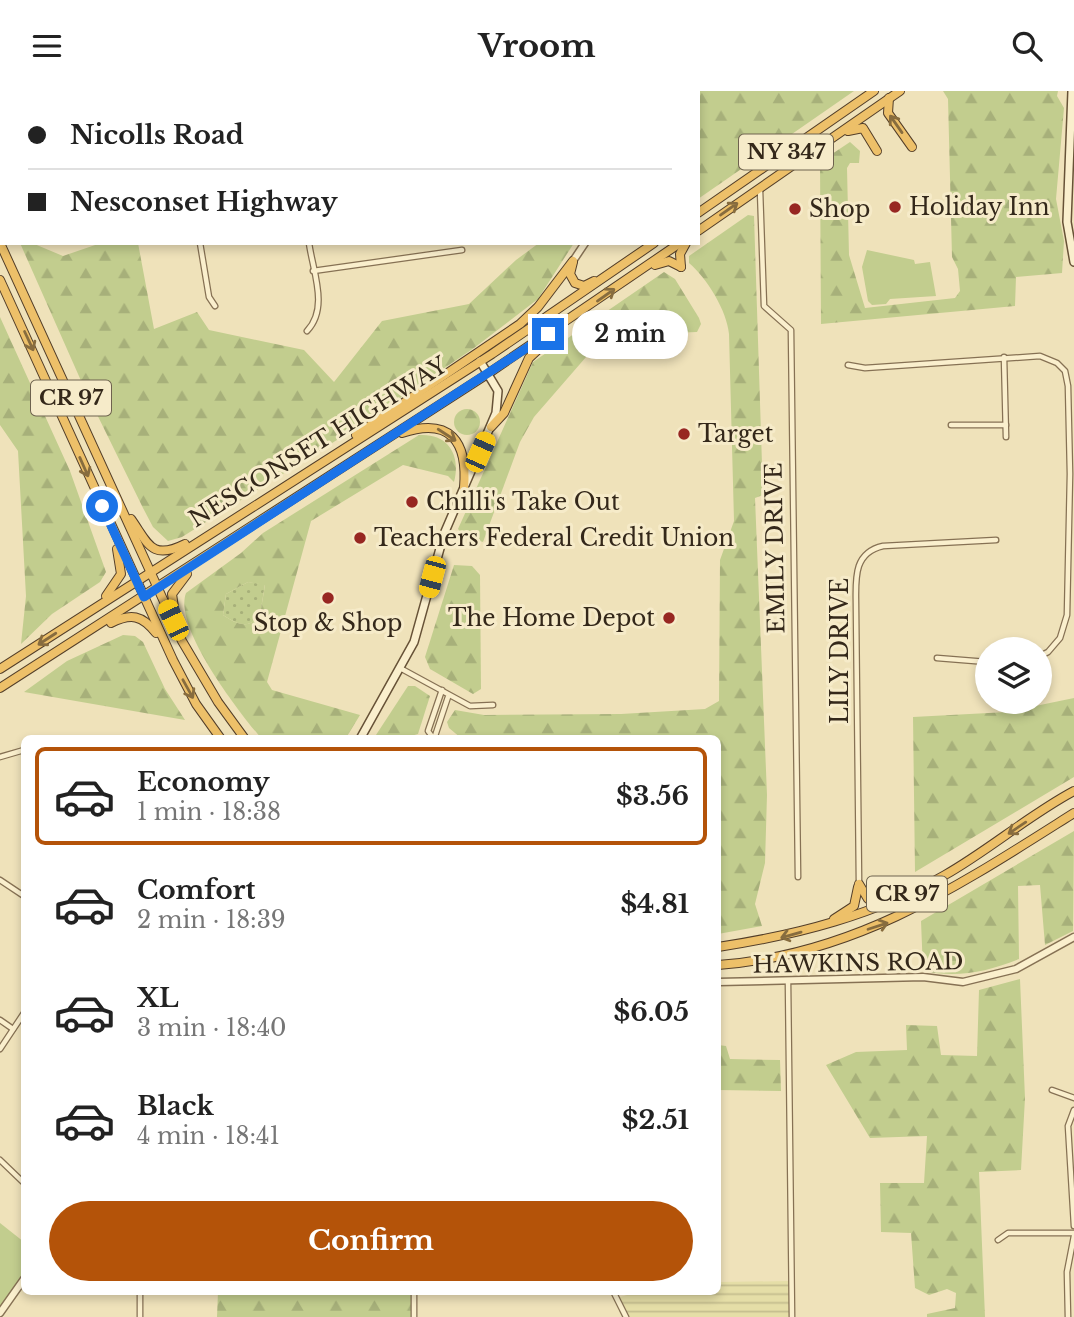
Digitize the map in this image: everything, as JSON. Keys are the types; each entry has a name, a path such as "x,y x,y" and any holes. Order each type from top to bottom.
{"highway":[{"name":"NY 347","path":"700,212 874,91"},
{"name":"NY 347","path":"700,230 900,91"},
{"path":"889,98 888,113 912,147"},
{"path":"833,138 863,128 877,151"},
{"name":"CR 97","path":"1,245 183,641 218,702 242,735"},
{"name":"NESCONSET HIGHWAY","path":"0,669 480,361 651,245"},
{"name":"NESCONSET HIGHWAY","path":"0,688 489,373 677,245"},
{"path":"643,269 669,261 681,267 680,254 685,245"},
{"path":"573,261 570,274 578,285 587,285 609,274"},
{"path":"320,462 520,324 543,301 573,261"},
{"name":"CR 97","path":"0,279 165,643 192,696 218,735"},
{"path":"491,427 503,413 531,355 568,321"},
{"path":"389,437 426,427 439,428 451,435 464,455 464,488"},
{"path":"118,502 145,542 159,550 174,549 228,522"},
{"path":"93,608 116,586 121,574 110,522"},
{"path":"183,641 172,594 178,581 203,558"},
{"path":"79,637 130,616 147,622 165,643"},
{"name":"CR 97","path":"721,947 783,937 884,906 946,875 1074,789"},
{"name":"CR 97","path":"721,964 812,947 895,920 942,896 1072,815"},
{"path":"859,884 866,898 871,900 907,894"},
{"path":"827,923 854,906 859,884"}],"main road":[{"path":"1072,91 1067,222 1074,262"},
{"path":"362,735 417,633 444,534 491,427 499,394 480,361"}],"street":[{"name":"EMILY DRIVE","path":"760,188 764,306 791,330 798,877"},
{"path":"200,245 209,297 215,306"},
{"path":"307,331 317,320 320,305 309,245"},
{"path":"573,261 583,245"},
{"path":"313,271 462,250"},
{"path":"848,365 865,368 1040,356 1057,363 1065,371 1072,474 1067,615 1060,638 1052,647"},
{"path":"1004,357 1006,437"},
{"path":"951,425 1006,425"},
{"name":"LILY DRIVE","path":"859,884 856,607 859,564 867,552 883,546 996,540"},
{"path":"937,658 975,661"},
{"path":"400,668 470,706 493,705"},
{"path":"431,735 428,731 429,724 442,690"},
{"path":"435,735 448,696"},
{"path":"429,724 438,726"},
{"path":"0,757 21,751"},
{"path":"0,880 21,894"},
{"name":"HAWKINS ROAD","path":"721,982 923,977 963,982 1016,969 1074,937"},
{"path":"788,981 792,1317"},
{"path":"0,1049 21,1017"},
{"path":"0,1020 13,1029"},
{"path":"1052,1090 1074,1098"},
{"path":"1074,1110 1068,1126 1074,1226"},
{"path":"0,1160 21,1178"},
{"path":"998,1240 1008,1233 1074,1235 1067,1272 1068,1317"},
{"path":"0,1313 21,1283"},
{"path":"140,1295 140,1317"},
{"path":"414,1295 414,1317"},
{"path":"615,1295 626,1317"}],"shaded area":[{"path":"790,1281 791,1317 626,1317 617,1298 627,1295 721,1295 721,1282"}],"green space":[{"path":"700,91 854,91 700,198"},
{"path":"943,91 1058,91 1057,96 1064,108 1056,199 1064,241 1062,273 1016,277 1015,306 821,324 820,162 850,142 860,151 859,163 850,163 847,168 849,255 865,308 955,298 960,291 958,269 952,257 948,99"},
{"path":"748,215 754,216 763,495 755,498 767,795 765,863 755,904 762,926 721,933 721,735 457,735 449,728 447,722 455,710 484,715 621,714 705,709 719,701 720,560 734,521 729,334 715,295 689,263 689,256"},
{"path":"21,245 37,245 63,256 95,245 138,245 154,329 197,312 209,330 304,350 334,382 382,321 469,304 536,245 573,245 538,299 474,348 356,428 182,537 168,541 153,527 86,392"},
{"path":"867,250 914,260 915,264 930,262 936,296 890,299 886,304 872,305 868,301 862,267"},
{"path":"664,272 675,279 699,318 701,324 697,332 620,335 593,349 534,417 520,442 483,542 464,536 458,529 533,362"},
{"path":"0,317 70,471 106,572 100,582 52,614 21,644 26,596 18,451 0,425"},
{"path":"467,409 476,413 480,422 476,431 467,435 458,431 454,422 458,413"},
{"path":"419,435 429,435 445,442 454,455 454,482 448,476 403,465 311,521 267,682 272,690 360,715 348,735 259,735 210,668 189,626 185,608 186,593 241,553 263,533","holes":["248,582 265,585 260,615 247,624 233,621 223,615 226,594"]},
{"path":"454,565 472,566 480,575 481,689 473,694 430,669 425,657"},
{"path":"248,582 265,584 260,615 251,623 242,624 223,615 226,594"},
{"path":"123,635 135,636 143,642 165,689 185,720 24,692 67,661"},
{"path":"408,686 415,686 430,696 418,734 376,735"},
{"path":"1074,698 1074,777 915,872 913,717 1052,714 1052,703"},
{"path":"1074,831 1073,931 1045,945 1040,885 1018,886 1019,959 972,972 948,974 923,971 921,921"},
{"path":"1020,979 1025,1098 1021,1170 979,1172 985,1317 927,1317 927,1314 955,1308 956,1293 947,1289 929,1295 915,1288 911,1233 881,1232 880,1183 924,1183 927,1136 870,1138 826,1065 856,1052 907,1050 906,1025 937,1026 941,1055 977,1056 979,990"},
{"path":"721,1045 726,1046 730,1059 780,1060 781,1091 721,1090"},
{"path":"0,1223 21,1240 21,1281 0,1311"},
{"path":"218,1295 413,1295 414,1317 217,1317"}],"place":[{"name":"Holiday Inn","path":"895,207"},
{"name":"Shop","path":"795,209"},
{"name":"Target","path":"684,434"},
{"name":"Chilli's Take Out","path":"412,502"},
{"name":"Teachers Federal Credit Union","path":"360,538"},
{"name":"Stop & Shop","path":"328,598"},
{"name":"The Home Depot","path":"669,618"}],"route":[{"path":"102,506 144,597 548,334"}]}
